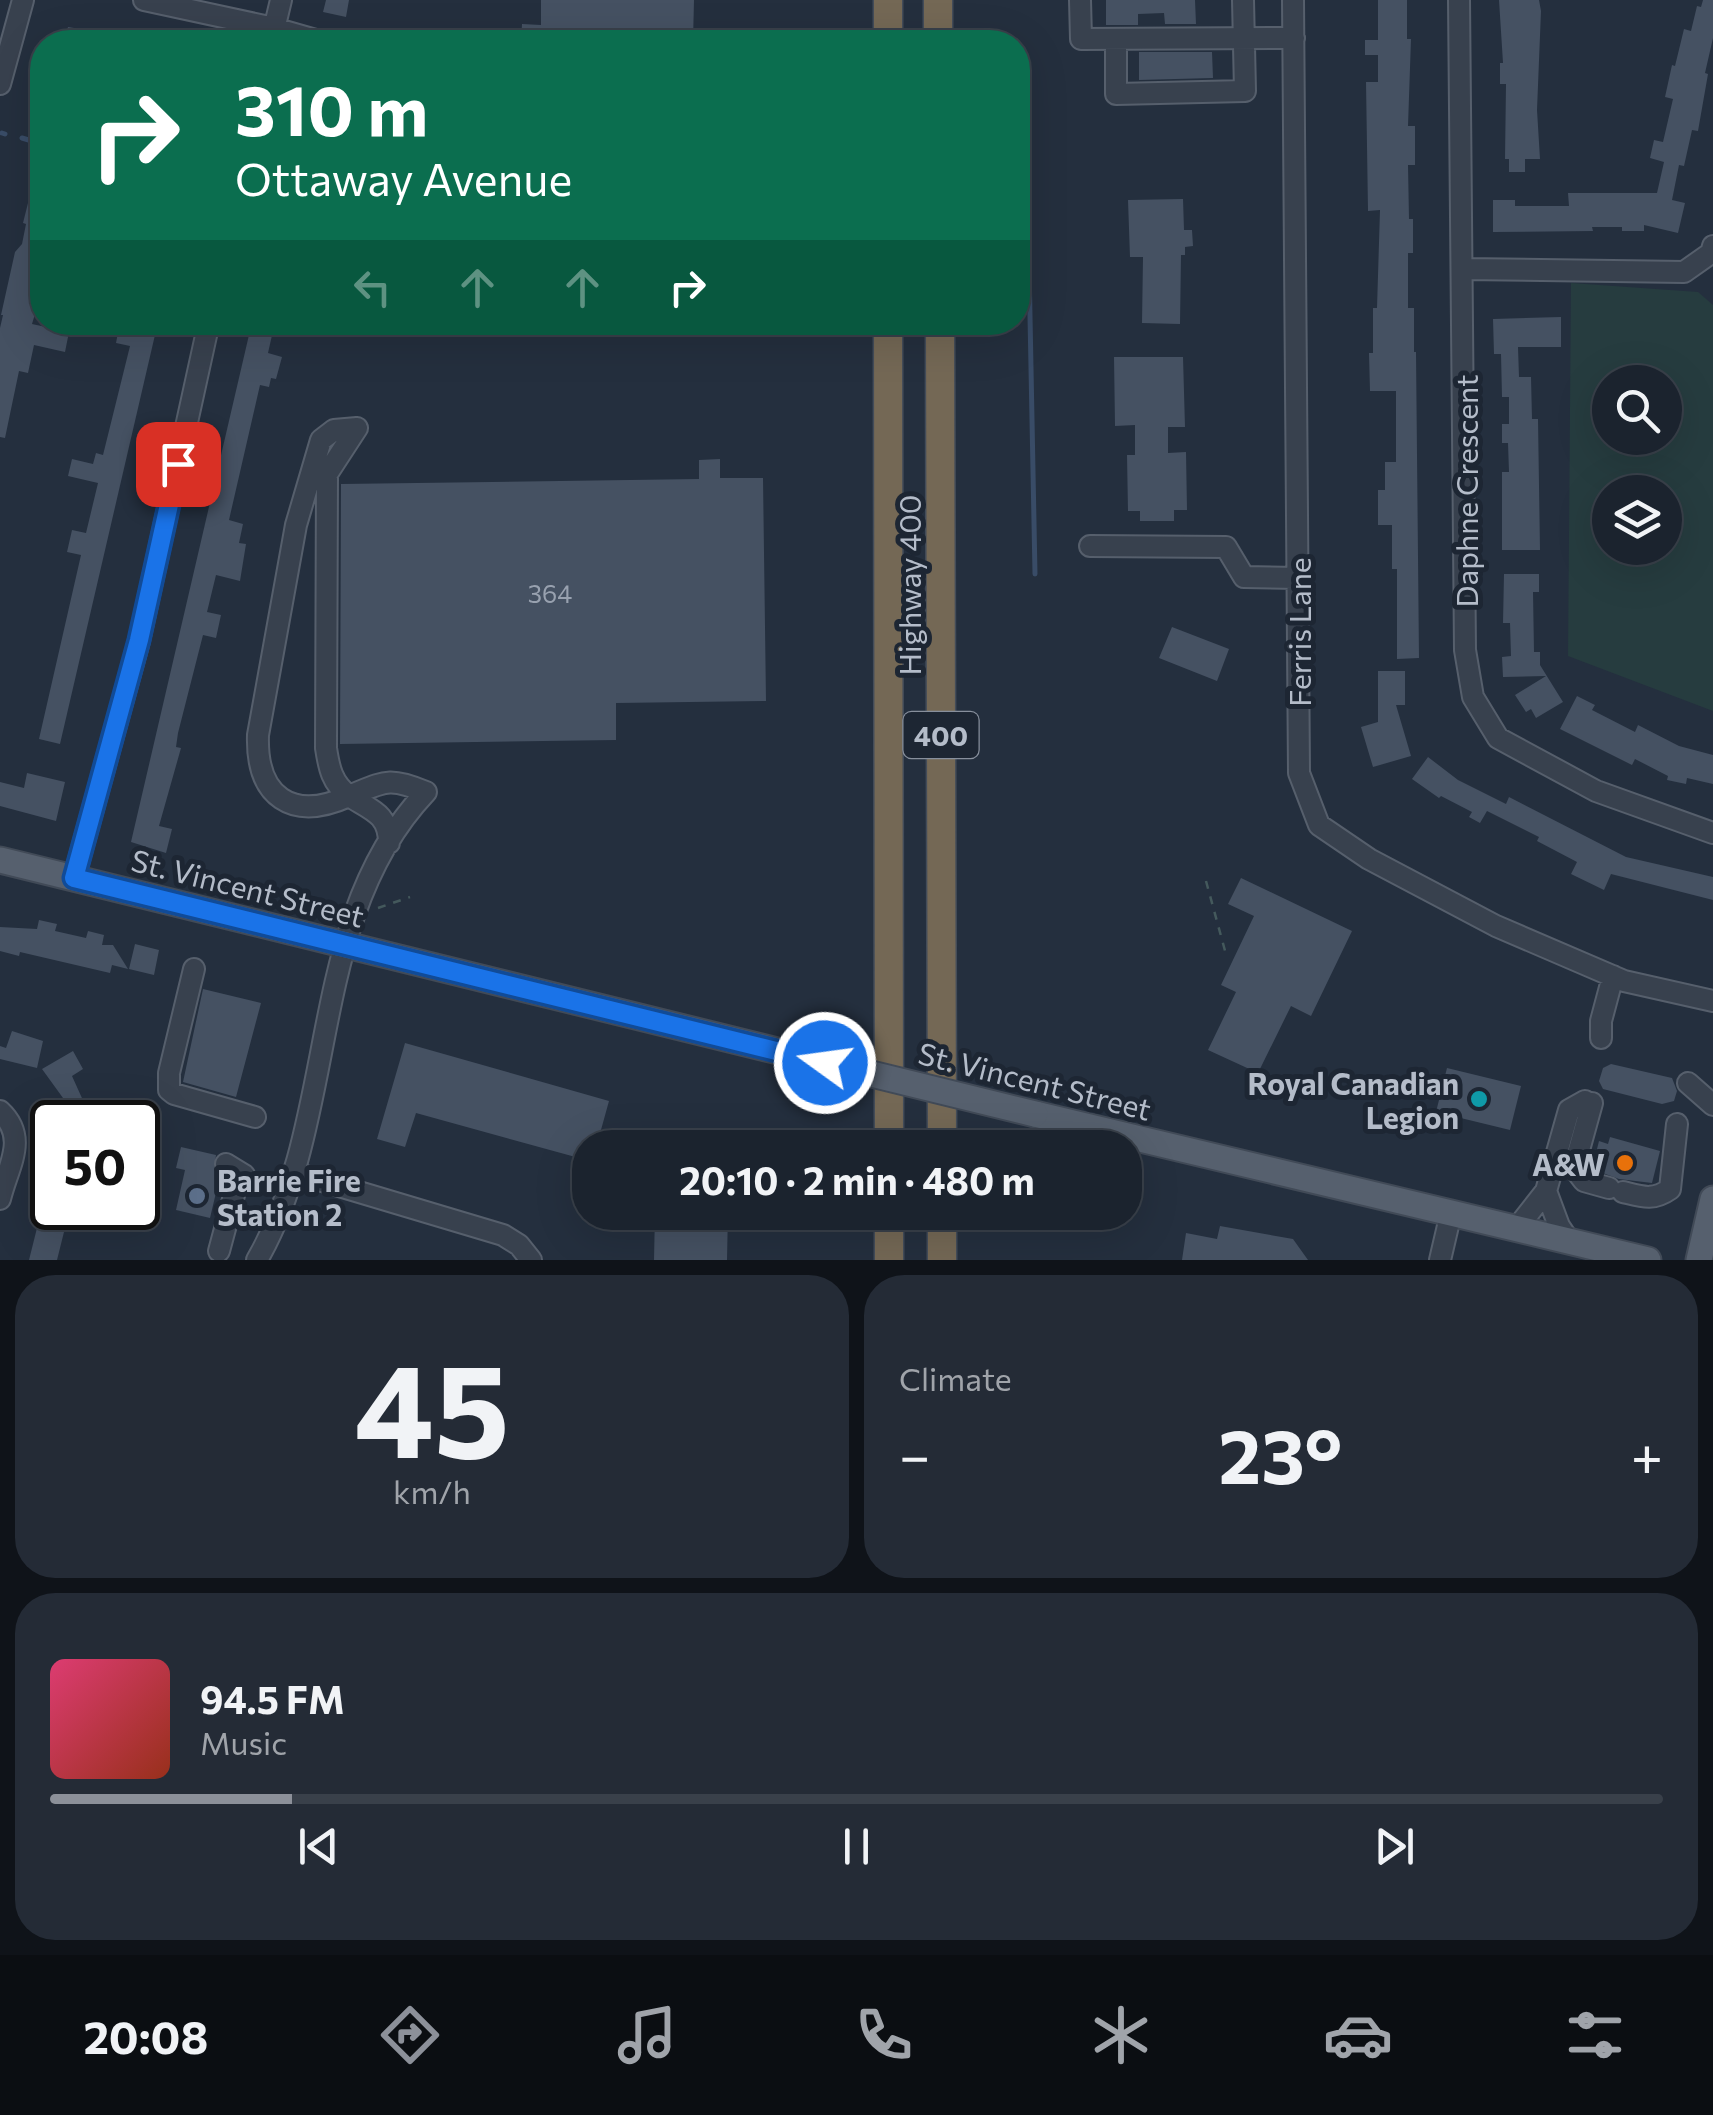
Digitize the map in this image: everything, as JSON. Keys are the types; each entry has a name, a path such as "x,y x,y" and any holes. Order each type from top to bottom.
{"highway":[{"path":"888,0 888,30"},
{"path":"938,0 938,30"},
{"name":"Highway 400","path":"888,335 889,1130"},
{"name":"Highway 400","path":"940,335 942,1130"},
{"path":"889,1230 890,1260"},
{"path":"942,1230 942,1260"}],"main road":[{"name":"St. Vincent Street","path":"0,860 1648,1260"},
{"path":"1699,1260 1713,1198"}],"street":[{"path":"0,84 23,0"},
{"path":"144,0 255,30"},
{"path":"274,30 281,0"},
{"path":"1080,0 1081,39 1294,38"},
{"path":"1116,39 1116,94 1245,91 1243,0"},
{"name":"Ferris Lane","path":"1294,0 1299,773 1319,826 1369,860 1496,926 1613,976 1713,1001"},
{"name":"Daphne Crescent","path":"1459,0 1465,650 1473,697 1498,738 1596,792 1713,833"},
{"path":"1464,269 1684,272 1711,253 1713,246"},
{"path":"74,878 139,640 206,335"},
{"path":"256,1260 278,1216 292,1172 344,945 363,885 426,792 383,781 349,796 323,808 292,803 274,794 262,780 257,758 258,735 296,525 320,440 334,430 357,428 327,474 326,748 330,772 338,788 349,796 382,815 389,830 389,843"},
{"path":"1090,546 1226,547 1244,577 1297,578"},
{"path":"194,969 169,1073 169,1090 255,1117"},
{"path":"1602,1038 1601,1021 1613,976"},
{"path":"1713,1076 1688,1083 1713,1105"},
{"path":"1589,1160 1593,1103"},
{"path":"1593,1103 1574,1168 1584,1181 1616,1190 1648,1198 1659,1197 1670,1189 1677,1124"},
{"path":"1518,1228 1546,1191 1569,1110 1593,1103"},
{"path":"0,1111 18,1139 0,1199"},
{"path":"219,1250 237,1184 244,1175 228,1170"},
{"path":"292,1172 503,1236 519,1245 531,1260"},
{"path":"1546,1191 1569,1241"},
{"path":"1440,1260 1450,1213"}],"path":[{"path":"1206,881 1227,958"},
{"path":"369,910 410,897"}],"green space":[{"path":"1571,283 1698,292 1713,305 1713,711 1568,656"}],"building":[{"path":"326,0 349,0 346,17 323,12"},
{"path":"541,0 694,0 693,30 522,30 522,24 541,25"},
{"path":"1106,0 1195,0 1196,24 1165,24 1164,13 1138,14 1138,25 1106,25"},
{"path":"1378,0 1407,0 1407,39 1411,39 1408,126 1415,126 1415,165 1408,165 1413,253 1408,253 1408,308 1414,308 1416,352 1419,658 1397,659 1397,569 1392,569 1392,525 1378,525 1378,490 1385,490 1385,462 1396,462 1396,391 1370,391 1369,353 1373,353 1373,308 1377,308 1380,210 1368,211 1366,82 1378,82 1378,55 1365,55 1365,40 1378,40"},
{"path":"1499,0 1539,0 1541,11 1537,110 1540,159 1525,159 1525,172 1509,172 1509,159 1505,159 1506,84 1500,84 1503,63"},
{"path":"1703,0 1713,0 1713,38 1698,131 1692,130 1672,200 1685,203 1678,233 1644,225 1644,231 1592,227 1593,231 1493,232 1493,200 1515,200 1515,206 1569,206 1568,193 1657,193 1664,162 1650,158 1654,140 1663,142 1673,99 1665,97 1672,65 1675,66 1684,29 1691,31 1697,6 1701,7"},
{"path":"1139,52 1212,52 1213,78 1139,80"},
{"path":"30,195 30,335 68,335 65,352 34,345 28,373 19,371 5,438 0,437 1,315 15,252 22,244 26,224 23,223"},
{"path":"1183,199 1184,230 1192,230 1193,246 1185,247 1185,255 1181,255 1180,324 1142,323 1143,257 1130,257 1128,200"},
{"path":"1561,317 1561,347 1518,347 1519,377 1531,377 1532,419 1538,419 1540,550 1502,550 1502,472 1509,472 1508,443 1502,443 1502,424 1509,424 1509,397 1502,397 1501,354 1494,354 1493,319"},
{"path":"118,335 155,335 60,744 39,739 81,555 67,552 72,530 86,533 98,483 68,476 72,459 93,464 96,453 103,455 130,346 116,343"},
{"path":"249,335 272,335 268,353 282,357 276,379 271,378 269,387 260,385 229,520 243,524 239,543 246,544 240,581 216,575 207,612 221,615 216,638 203,635 178,733 176,747 181,748 159,826 172,829 166,853 131,842"},
{"path":"1114,357 1183,357 1185,427 1168,427 1168,453 1186,452 1187,510 1174,510 1174,521 1140,521 1140,511 1128,511 1127,455 1135,455 1135,425 1115,426"},
{"path":"720,459 720,478 763,478 766,701 616,703 616,740 340,744 341,484 699,479 699,460"},
{"path":"1504,574 1539,574 1539,592 1533,592 1534,652 1540,652 1540,665 1563,702 1536,718 1531,709 1526,712 1515,695 1546,676 1503,677 1502,657 1511,656 1510,623 1503,623"},
{"path":"1172,627 1229,649 1217,681 1159,658"},
{"path":"1378,671 1405,671 1405,705 1396,705 1411,756 1373,767 1361,727 1378,722"},
{"path":"1577,696 1595,705 1592,710 1635,732 1638,725 1679,746 1713,755 1713,784 1687,778 1686,784 1667,780 1668,776 1635,759 1632,765 1560,729"},
{"path":"1428,757 1458,780 1506,804 1509,797 1626,857 1713,877 1713,900 1611,874 1604,890 1571,874 1577,862 1537,841 1539,837 1487,811 1480,823 1469,817 1472,812 1439,798 1412,779"},
{"path":"27,773 65,782 56,821 0,806 0,782 24,788"},
{"path":"1241,878 1352,931 1311,1016 1291,1006 1258,1073 1208,1050 1236,992 1221,985 1254,916 1228,904"},
{"path":"39,920 57,924 55,931 86,938 88,931 104,935 102,945 113,945 128,969 112,965 110,973 0,951 0,927 37,929"},
{"path":"135,944 159,950 154,975 129,969"},
{"path":"203,989 261,1003 236,1097 183,1082"},
{"path":"12,1031 43,1041 37,1068 0,1059 0,1046 6,1048"},
{"path":"405,1043 609,1101 601,1130 572,1130 572,1156 416,1113 405,1147 377,1139"},
{"path":"73,1051 83,1069 72,1076 83,1100 64,1100 42,1069"},
{"path":"1611,1064 1672,1078 1677,1091 1674,1101 1662,1104 1603,1089 1599,1081 1603,1068"},
{"name":"Royal Canadian Legion","path":"1447,1068 1521,1086 1510,1130 1436,1112"},
{"name":"A&W","path":"1610,1137 1660,1151 1652,1183 1619,1179 1592,1169 1599,1141 1608,1144"},
{"name":"Barrie Fire Station 2","path":"181,1147 216,1155 214,1170 223,1178 219,1180 210,1218 176,1210 185,1170 176,1168"},
{"path":"1220,1226 1293,1239 1308,1260 1182,1260 1186,1233 1217,1239"},
{"path":"36,1230 64,1230 57,1260 29,1260"},
{"path":"655,1230 728,1230 727,1260 654,1260"}],"waterway":[{"path":"22,138 30,140"},
{"path":"1030,316 1035,574"}],"place":[{"name":"Royal Canadian Legion","path":"1479,1099"},
{"name":"A&W","path":"1625,1163"},
{"name":"Barrie Fire Station 2","path":"197,1196"}],"route":[{"path":"178,464 139,640 74,878 825,1063"}]}
